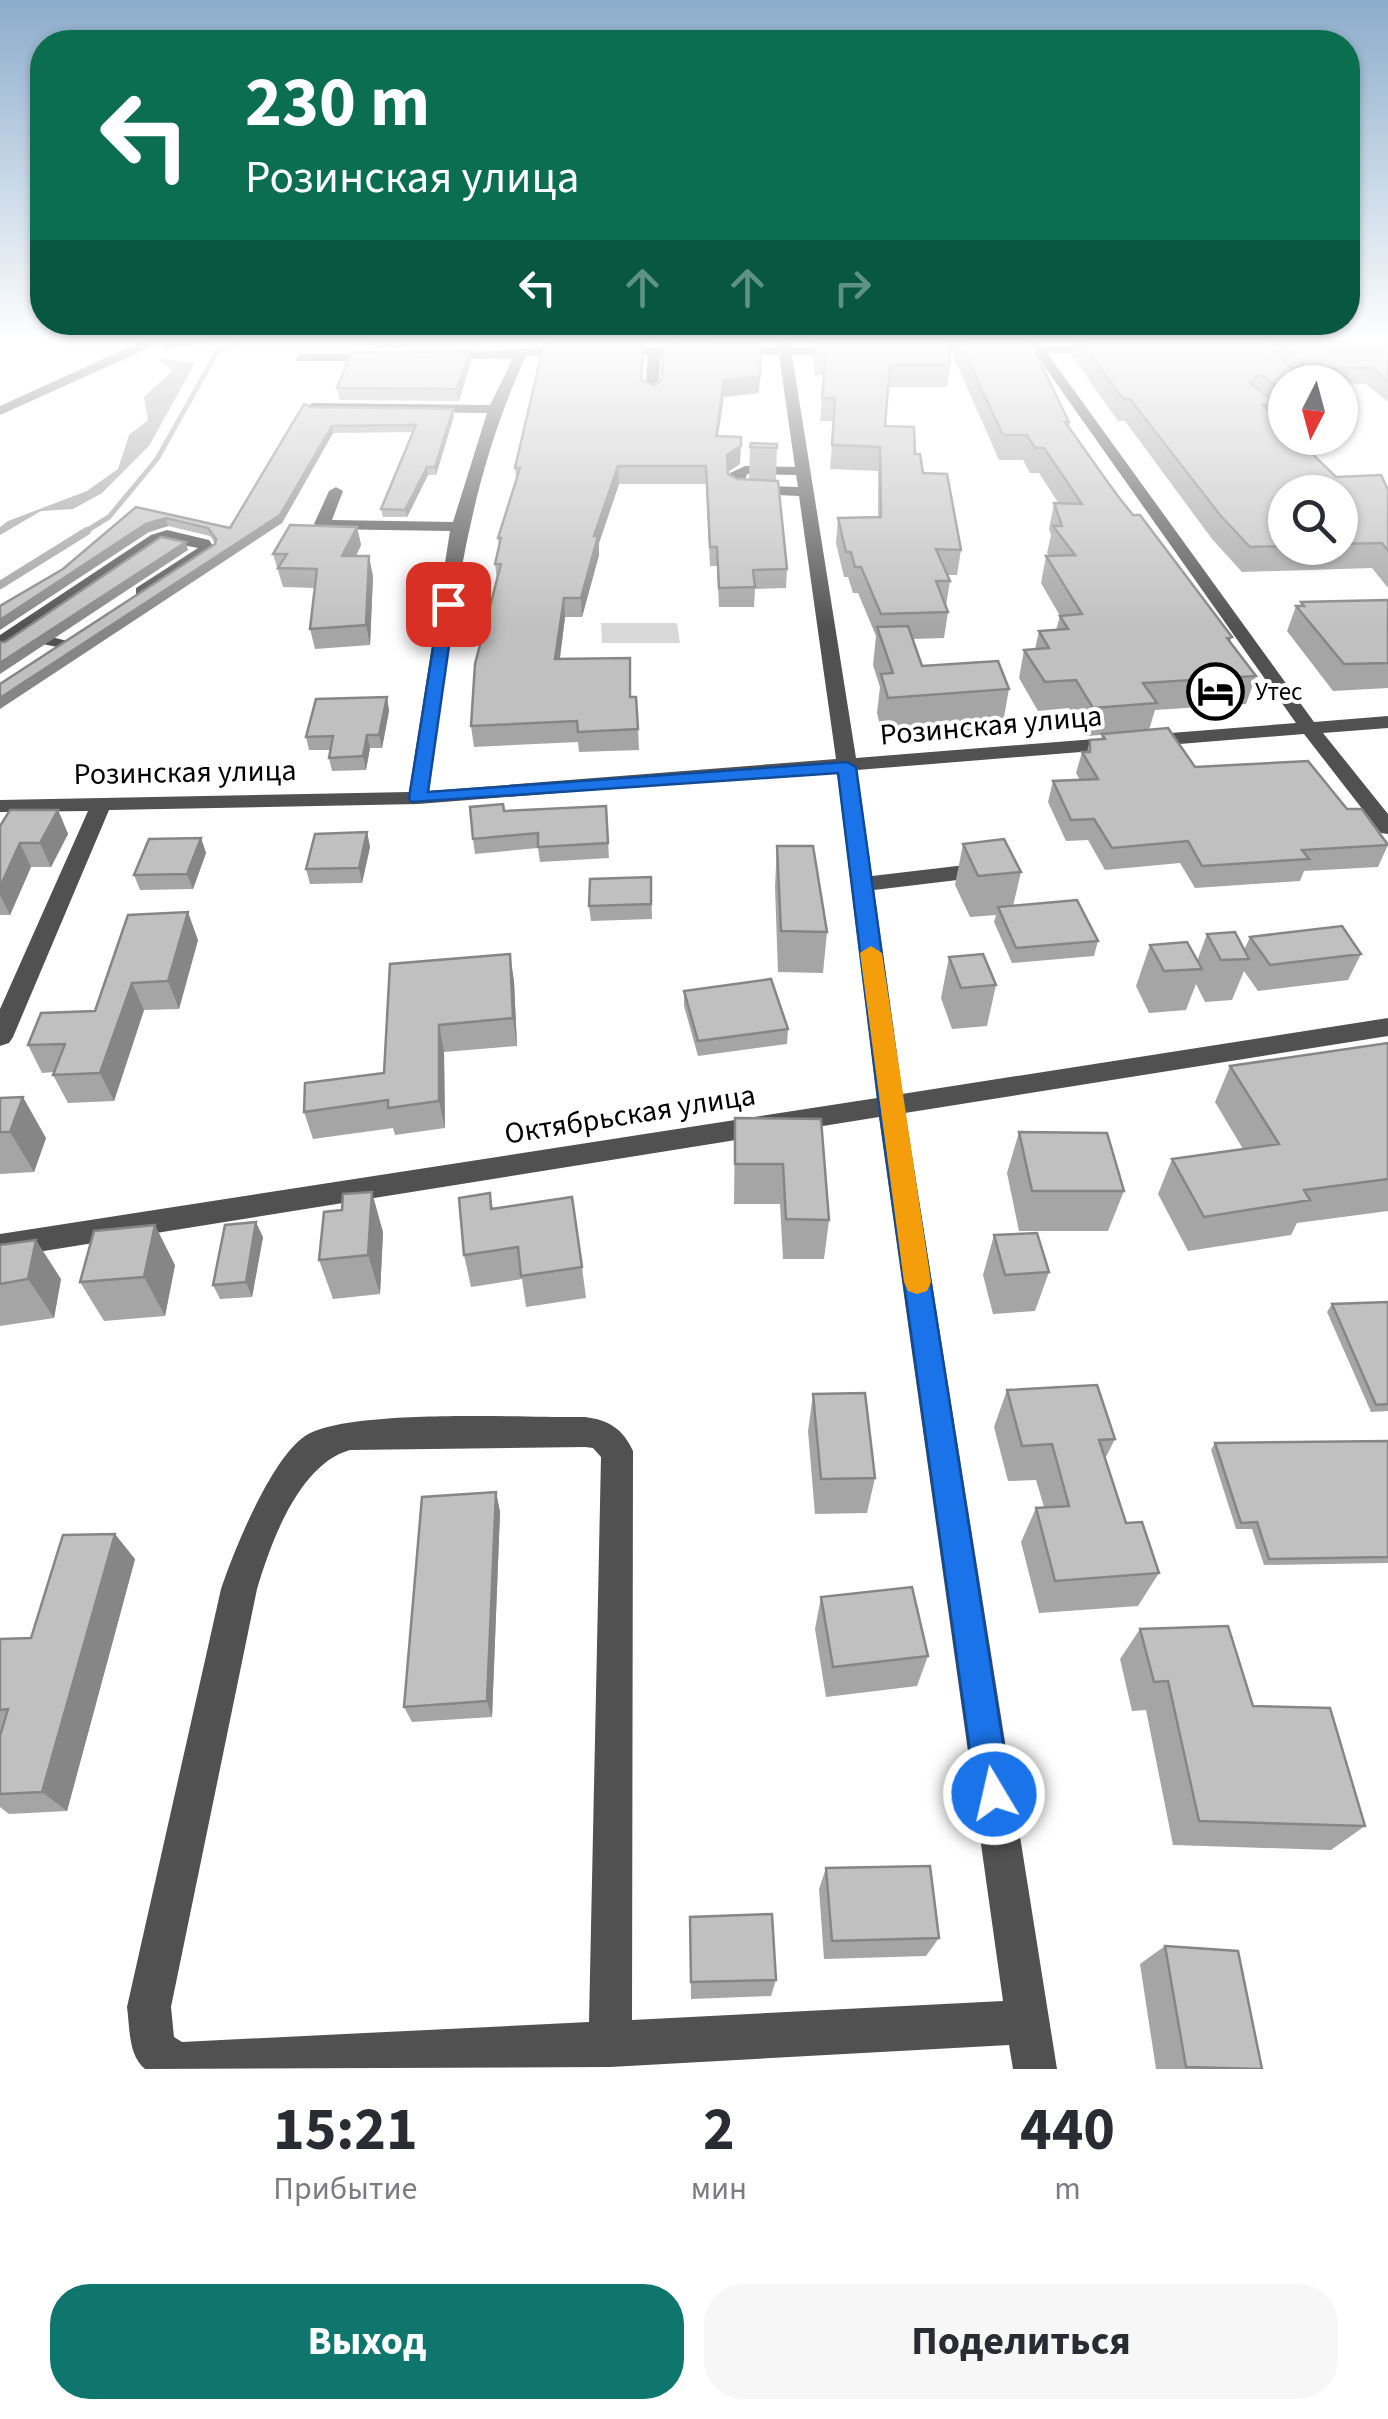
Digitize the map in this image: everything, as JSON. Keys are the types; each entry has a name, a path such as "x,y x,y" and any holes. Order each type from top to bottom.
{"street":[{"path":"418,798 459,527 487,436"},
{"path":"798,436 847,767 891,1106 1035,2069"},
{"path":"1100,436 1309,728 1388,828"},
{"path":"803,471 745,470 737,473 736,489 806,492"},
{"path":"336,491 322,524 459,527"},
{"path":"8,638 157,538 167,535 203,543 206,549 126,602"},
{"path":"8,638 61,645"},
{"name":"Розинская улица","path":"0,806 418,798 1388,722"},
{"path":"0,1037 102,804"},
{"path":"862,884 1006,868"},
{"name":"Октябрьская улица","path":"0,1246 1388,1027"},
{"path":"610,2045 617,1451 601,1434 585,1432 350,1435 328,1440 309,1454 249,1555 239,1589 148,2007 154,2049 177,2064 610,2045 1028,2022"}],"shaded area":[{"path":"129,436 155,436 102,493 73,509 41,511 0,535 0,527 8,521 87,491 118,469"},
{"path":"601,623 677,623 680,643 602,643"}],"building":[{"path":"285,436 326,436 280,515 0,698 0,684 215,544 216,539 208,528 166,518 146,524 0,620 0,606 63,569 136,507 230,528"},
{"path":"412,436 445,436 435,467 427,467 405,510 381,509"},
{"path":"523,436 741,437 741,446 727,455 728,474 737,479 778,481 787,569 753,570 755,587 719,588 717,547 710,547 706,466 618,466 594,536 598,536 581,598 564,598 555,659 630,658 630,697 636,697 638,729 578,732 577,721 471,726 475,664 501,564 495,564 498,538 520,468 515,468"},
{"path":"833,436 914,436 915,454 920,454 923,473 947,474 961,550 936,549 950,581 936,581 948,612 881,614 861,567 855,567 851,552 846,552 838,518 881,517 880,447 832,445"},
{"path":"1027,436 1075,436 1133,515 1140,515 1232,637 1227,638 1256,676 1143,683 1157,703 1093,708 1076,680 1045,682 1024,650 1049,648 1039,631 1068,629 1060,616 1082,614 1046,556 1075,555 1053,526 1062,526 1054,503 1082,504 1044,448 1035,448"},
{"path":"1158,436 1268,436 1268,455 1313,455 1334,475 1268,475 1268,546 1250,547"},
{"path":"751,443 777,444 777,448 750,447"},
{"path":"1381,475 1388,490 1388,551 1382,543 1358,544 1358,476"},
{"path":"290,525 357,527 342,556 369,556 366,625 310,629 317,569 278,568 287,554 273,554"},
{"path":"161,537 186,542 0,663 0,642"},
{"path":"1388,600 1388,663 1344,664 1296,606 1304,606 1301,602"},
{"path":"908,626 922,666 998,661 1009,689 888,698 881,674 893,673 877,627"},
{"path":"387,697 379,735 367,735 363,756 329,758 333,736 306,737 316,699"},
{"path":"1168,728 1195,767 1308,761 1347,809 1362,809 1388,845 1302,850 1309,859 1202,866 1188,841 1112,848 1094,819 1071,820 1053,781 1098,779 1082,752 1090,752 1090,740 1105,739 1102,734"},
{"path":"503,804 504,811 606,806 608,843 538,847 538,833 473,839 470,807"},
{"path":"10,810 58,810 40,843 20,843 0,887 0,826"},
{"path":"367,832 359,868 306,869 315,834"},
{"path":"201,838 187,874 134,875 149,839"},
{"path":"1004,839 1021,872 978,876 963,844"},
{"path":"777,846 813,846 827,932 781,931"},
{"path":"651,877 651,904 589,906 590,879"},
{"path":"1077,900 1098,941 1016,948 998,907"},
{"path":"188,912 168,981 132,983 100,1073 53,1075 65,1044 28,1045 41,1013 95,1011 128,915"},
{"path":"1342,926 1361,954 1270,965 1250,937"},
{"path":"1235,932 1249,959 1221,960 1207,934"},
{"path":"1187,942 1202,969 1164,971 1150,945"},
{"path":"510,954 513,1018 439,1025 439,1101 388,1108 388,1100 304,1112 305,1083 384,1073 390,964"},
{"path":"983,954 996,985 961,988 949,957"},
{"path":"771,979 788,1029 698,1041 684,991"},
{"path":"1388,1043 1388,1179 1304,1190 1310,1200 1204,1217 1172,1159 1279,1144 1230,1066"},
{"path":"23,1097 10,1132 0,1132 0,1098"},
{"path":"735,1118 821,1119 829,1220 786,1219 783,1164 735,1164"},
{"path":"1019,1132 1107,1133 1124,1191 1032,1191"},
{"path":"372,1192 368,1255 319,1260 324,1212 342,1210 343,1194"},
{"path":"490,1193 491,1209 572,1197 582,1267 521,1276 518,1247 464,1255 459,1198"},
{"path":"256,1222 246,1282 213,1285 225,1225"},
{"path":"155,1225 144,1277 80,1282 94,1231"},
{"path":"1037,1233 1049,1272 1005,1275 994,1235"},
{"path":"36,1240 28,1279 0,1284 0,1245"},
{"path":"1388,1302 1388,1404 1376,1405 1332,1304"},
{"path":"1097,1385 1115,1439 1099,1440 1126,1523 1142,1522 1159,1573 1055,1581 1036,1508 1069,1506 1052,1444 1022,1446 1007,1390"},
{"path":"865,1393 875,1478 821,1479 813,1394"},
{"path":"1388,1441 1388,1557 1269,1559 1257,1522 1241,1523 1215,1443"},
{"path":"496,1492 487,1701 404,1707 422,1497"},
{"path":"115,1534 42,1792 0,1794 0,1736 8,1709 0,1710 0,1639 31,1638 63,1535"},
{"path":"912,1587 928,1656 833,1667 821,1597"},
{"path":"1228,1626 1253,1706 1330,1708 1365,1826 1199,1821 1168,1681 1154,1682 1140,1629"},
{"path":"930,1866 939,1938 832,1941 826,1868"},
{"path":"772,1914 776,1980 691,1982 690,1917"},
{"path":"1165,1946 1238,1951 1262,2069 1186,2067"}],"waterway":[{"path":"83,533 109,517 157,459 170,436"},
{"path":"0,585 87,531"}],"slow traffic":[{"path":"871,953 917,1282"}],"place":[{"name":"Утес","path":"1216,691"}],"route":[{"path":"448,604 418,798 847,767 891,1106 994,1794"}]}
